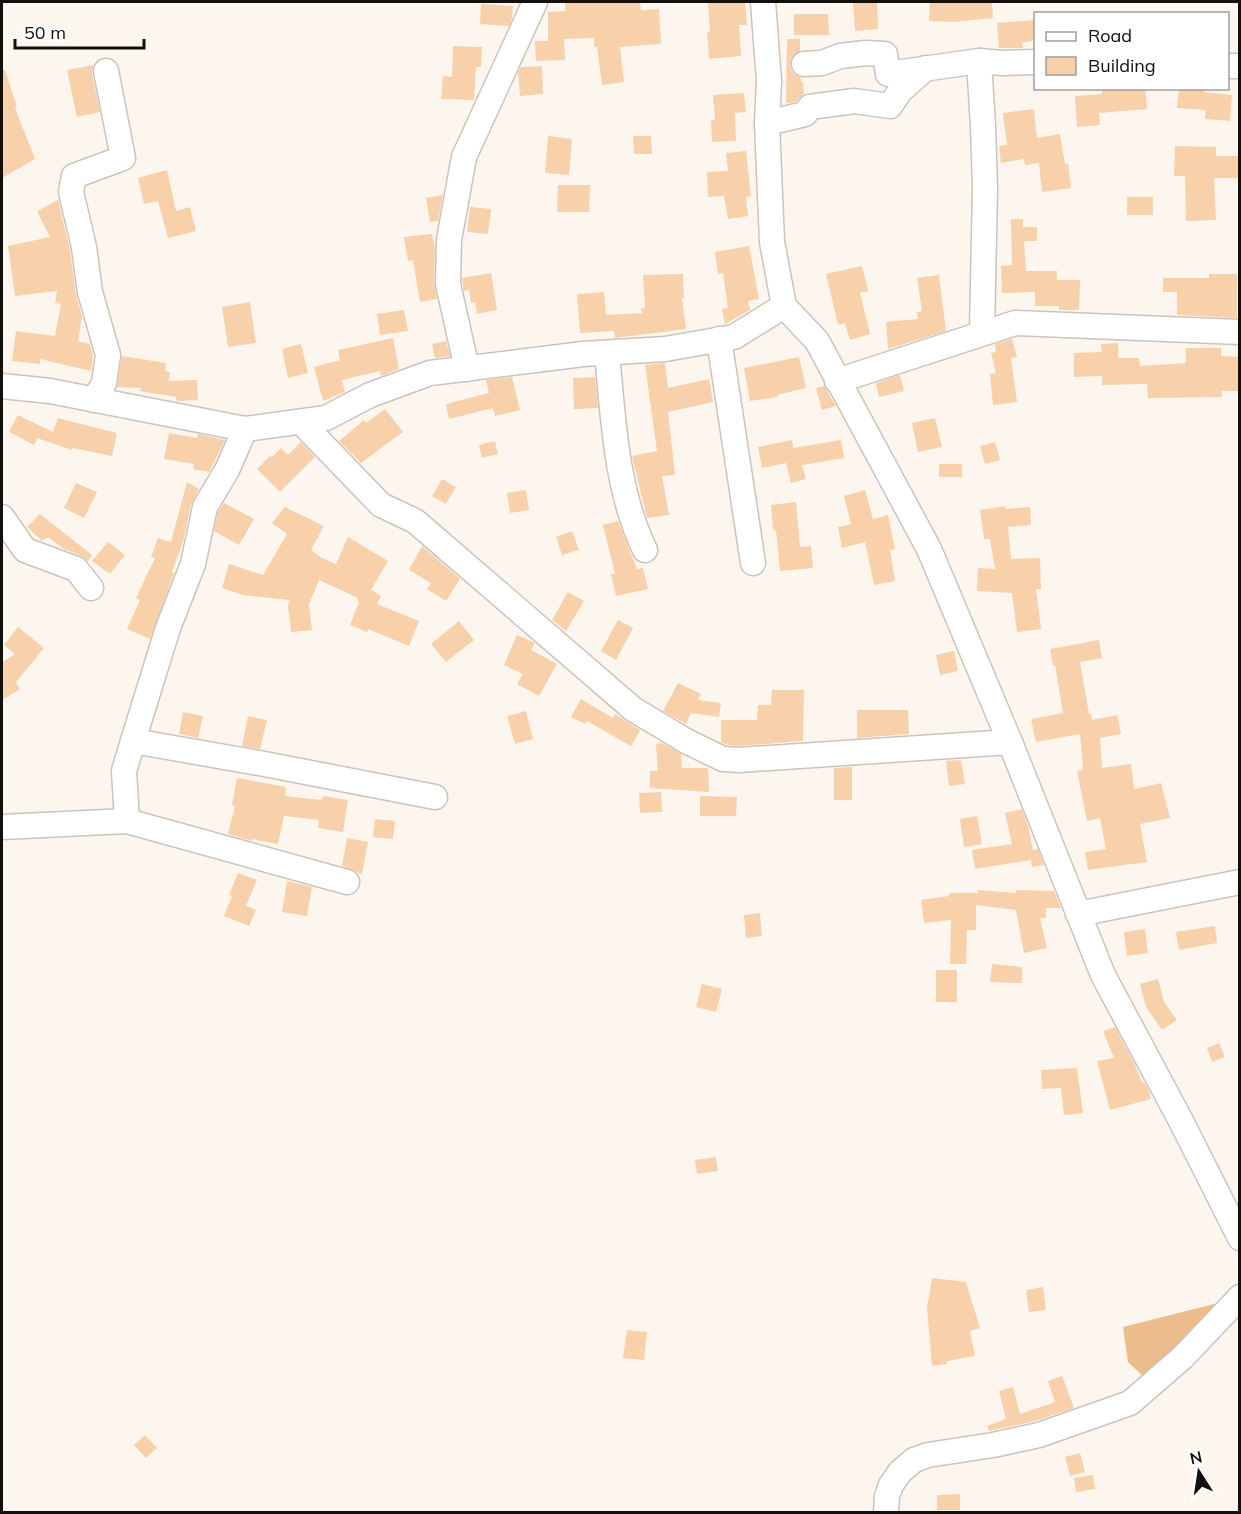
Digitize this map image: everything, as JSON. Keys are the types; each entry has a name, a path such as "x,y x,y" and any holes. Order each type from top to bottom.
{"street":[{"path":"467,369 447,284 449,240 464,157 535,2"},
{"path":"763,2 769,81 767,123 772,242 784,306 817,341 929,549 1010,742 1103,975 1181,1121 1239,1238"},
{"path":"804,64 822,63 840,56 866,53 885,54 888,74 979,61 1034,62"},
{"path":"979,61 985,188 982,332"},
{"path":"767,123 806,114 810,107 854,101 890,106 900,92 926,68"},
{"path":"94,400 104,383 108,355 90,292 84,246 71,192 74,176 123,158 106,71"},
{"path":"2,386 50,391 245,429 326,418 370,395 430,373 608,353 665,349 734,337 784,306"},
{"path":"837,381 1015,323 1239,332"},
{"path":"719,339 753,563"},
{"path":"608,353 616,449 635,531 645,550"},
{"path":"301,422 381,505 415,521 633,709 686,741 723,759 739,760 1010,742"},
{"path":"127,820 124,771 133,741 168,628 193,564 205,507 226,470 245,429"},
{"path":"2,517 25,550 76,569 91,588"},
{"path":"133,741 435,797"},
{"path":"2,827 127,820 347,882"},
{"path":"1078,914 1239,882"},
{"path":"886,1512 887,1496 891,1485 900,1472 914,1460 928,1455 1039,1436 1130,1403 1184,1357 1239,1297"}],"shaded area":[{"path":"1214,1304 1218,1309 1157,1363 1145,1378 1128,1362 1123,1327"}],"building":[{"path":"565,2 640,2 641,10 659,9 661,44 620,47 624,82 602,85 594,38 564,39 565,60 536,61 535,41 548,41 548,12 565,11"},
{"path":"745,2 747,25 739,25 741,56 709,59 708,3"},
{"path":"853,2 877,2 878,29 855,31"},
{"path":"930,2 992,2 993,18 954,22 929,21"},
{"path":"481,4 513,6 509,26 480,24"},
{"path":"794,14 828,14 829,35 794,35"},
{"path":"1034,20 1034,40 1022,43 1023,48 999,48 997,23"},
{"path":"787,39 800,39 800,51 792,57 790,65 792,72 803,82 804,94 791,103 786,103"},
{"path":"453,46 482,47 481,67 476,67 474,100 441,99 443,76 452,77"},
{"path":"93,65 92,74 100,112 77,117 67,70"},
{"path":"542,66 543,94 520,96 518,72 521,67"},
{"path":"2,70 5,70 17,107 15,108 35,159 2,178"},
{"path":"1102,90 1145,90 1147,109 1099,113 1100,125 1077,127 1075,96 1102,94"},
{"path":"1179,90 1204,90 1204,92 1232,95 1230,121 1205,119 1206,110 1177,108"},
{"path":"744,93 746,112 735,113 736,141 712,142 711,120 715,120 713,95"},
{"path":"1034,109 1037,138 1060,134 1065,164 1068,163 1071,188 1042,192 1039,163 1025,165 1024,159 1001,163 999,146 1007,145 1003,113"},
{"path":"548,136 572,139 569,175 545,173"},
{"path":"633,136 651,136 652,154 634,154"},
{"path":"1175,146 1216,147 1216,156 1239,156 1239,178 1214,178 1216,220 1186,221 1185,176 1174,176"},
{"path":"746,151 751,196 746,197 748,216 728,219 724,196 708,197 707,172 728,171 726,153"},
{"path":"167,170 176,211 190,207 196,231 168,238 158,201 144,204 138,178"},
{"path":"558,185 590,185 589,212 557,212"},
{"path":"443,195 438,221 430,222 426,198"},
{"path":"1127,197 1153,197 1153,215 1127,215"},
{"path":"58,200 82,317 78,341 90,344 93,356 91,371 40,359 40,364 12,361 16,331 55,336 61,304 55,303 57,291 15,296 8,246 50,237 37,211"},
{"path":"470,207 491,209 488,234 467,232"},
{"path":"1011,219 1023,219 1023,227 1037,227 1037,241 1024,241 1026,271 1057,271 1057,280 1080,280 1079,310 1059,310 1059,306 1035,306 1035,292 1002,293 1001,266 1012,265"},
{"path":"432,234 435,248 434,284 437,299 420,302 413,260 408,261 404,237"},
{"path":"749,246 759,299 748,301 750,310 725,324 722,309 728,308 723,273 718,274 715,252"},
{"path":"862,266 868,291 860,293 870,334 850,340 845,323 838,325 826,274"},
{"path":"491,273 497,310 477,314 475,302 471,303 469,290 464,291 462,278"},
{"path":"683,274 684,298 682,298 686,329 615,338 614,331 580,333 577,294 604,292 606,315 642,313 641,308 645,308 643,275"},
{"path":"1209,274 1237,274 1237,318 1177,315 1177,292 1163,292 1163,278 1209,278"},
{"path":"939,275 946,331 888,349 886,322 918,319 917,312 922,311 917,278"},
{"path":"250,302 256,343 228,347 222,307"},
{"path":"404,310 408,331 380,335 377,314"},
{"path":"393,338 399,369 381,376 380,371 342,380 345,392 323,401 314,367 340,360 338,350"},
{"path":"1012,339 1017,357 1011,358 1017,402 993,405 990,374 996,373 991,353 996,352 995,344"},
{"path":"446,341 450,356 435,358 432,344"},
{"path":"1118,343 1118,358 1139,358 1140,366 1186,363 1186,348 1221,348 1221,356 1239,357 1239,391 1222,391 1222,397 1148,398 1147,384 1102,385 1102,376 1074,377 1074,353 1102,352 1101,344"},
{"path":"301,344 308,373 288,378 282,349"},
{"path":"122,356 166,363 165,371 170,372 169,381 197,380 198,400 177,401 176,397 140,391 141,388 117,387"},
{"path":"799,357 806,388 777,395 778,397 750,401 744,368"},
{"path":"665,363 668,388 709,379 713,402 668,412 675,475 662,476 669,515 647,518 632,456 657,451 645,365"},
{"path":"900,375 904,391 879,397 876,383"},
{"path":"512,377 520,410 495,416 493,408 449,419 446,404 489,393 486,380"},
{"path":"595,377 598,408 574,409 573,378"},
{"path":"824,386 836,406 822,410 816,388"},
{"path":"385,409 403,432 361,463 339,441 364,420 366,423"},
{"path":"18,415 53,432 58,418 117,433 112,456 73,448 72,450 37,438 34,445 9,432"},
{"path":"935,418 942,447 918,452 912,423"},
{"path":"169,433 197,438 198,434 225,440 209,472 193,469 194,464 164,459"},
{"path":"792,440 793,448 841,440 844,458 802,465 806,479 791,483 786,463 762,468 758,447"},
{"path":"495,441 498,454 482,458 479,445"},
{"path":"301,442 315,457 280,492 257,469 281,448 288,455"},
{"path":"995,442 1000,460 985,464 980,446"},
{"path":"939,464 962,464 962,477 939,477"},
{"path":"442,479 456,487 446,504 432,496"},
{"path":"187,482 199,489 191,504 183,542 172,572 174,573 150,639 127,629 140,600 136,598 155,558 151,557 158,538 171,542"},
{"path":"76,483 97,492 84,518 64,508"},
{"path":"526,490 529,510 510,513 507,493"},
{"path":"865,490 873,519 888,515 895,549 890,550 895,581 874,585 865,542 842,548 838,527 851,524 844,496"},
{"path":"796,502 800,547 811,546 813,568 780,571 771,505"},
{"path":"224,503 254,519 239,545 214,531 218,512"},
{"path":"1005,506 1005,509 1030,507 1031,525 1008,527 1011,559 1040,558 1041,589 1036,589 1041,629 1017,632 1012,593 977,591 978,568 995,569 990,539 984,539 980,510"},
{"path":"285,507 324,526 311,550 322,558 336,564 348,537 388,561 371,590 381,596 377,604 419,621 409,646 368,629 367,632 350,625 359,602 358,598 319,580 309,604 312,630 291,632 288,606 290,600 243,595 222,588 229,564 263,575 287,534 272,523"},
{"path":"40,514 92,555 88,561 64,549 48,537 42,541 27,527"},
{"path":"618,521 637,569 643,568 648,589 616,596 611,574 615,574 603,525"},
{"path":"572,531 579,550 562,555 556,537"},
{"path":"108,542 125,555 110,574 92,561"},
{"path":"422,546 460,579 446,601 427,589 431,583 409,570"},
{"path":"568,592 584,601 566,631 552,620"},
{"path":"618,620 633,628 616,660 601,651"},
{"path":"459,621 474,640 446,662 431,644"},
{"path":"18,627 44,648 16,682 20,689 2,700 2,659 3,662 15,654 4,645"},
{"path":"517,635 535,643 531,650 557,664 539,696 517,684 523,674 504,665"},
{"path":"1099,640 1102,658 1080,662 1089,714 1092,720 1117,715 1121,734 1100,738 1102,768 1131,764 1134,789 1161,783 1170,818 1140,824 1147,862 1088,870 1085,852 1106,849 1100,818 1087,821 1077,771 1083,770 1080,734 1036,742 1031,719 1063,713 1050,649"},
{"path":"954,651 958,671 940,675 936,655"},
{"path":"678,683 701,694 698,700 721,703 719,717 691,713 686,724 663,711"},
{"path":"772,690 804,690 803,741 739,746 721,742 721,720 757,720 758,705 771,705"},
{"path":"581,699 613,718 615,714 640,730 631,746 587,721 585,724 571,717"},
{"path":"857,710 908,710 909,734 857,738"},
{"path":"526,711 533,739 515,744 507,716"},
{"path":"183,712 203,716 198,738 179,734"},
{"path":"248,716 267,720 260,749 242,746"},
{"path":"662,743 681,754 682,768 708,768 709,792 650,788 650,771 658,771 656,744"},
{"path":"961,760 965,784 949,786 946,761"},
{"path":"852,767 852,800 834,800 834,768"},
{"path":"237,778 286,787 285,796 322,800 323,796 348,800 343,832 318,828 319,820 284,816 278,844 252,839 252,841 228,834 235,806 232,805"},
{"path":"661,792 662,812 640,813 639,793"},
{"path":"700,796 737,797 736,816 700,816"},
{"path":"1022,809 1033,850 1038,849 1044,865 1032,867 1031,860 975,869 972,850 1012,844 1005,813"},
{"path":"977,816 982,844 964,847 960,819"},
{"path":"375,819 395,821 393,839 373,837"},
{"path":"347,838 368,842 362,874 342,866"},
{"path":"238,873 257,880 246,906 256,910 249,926 224,916"},
{"path":"287,881 312,887 307,916 282,912"},
{"path":"978,890 1016,893 1016,890 1054,891 1061,908 1046,908 1046,918 1040,918 1047,948 1024,953 1016,910 976,905 976,930 967,930 966,964 950,964 951,920 924,923 921,900 949,896 950,893 978,893"},
{"path":"760,913 762,936 746,938 744,915"},
{"path":"1215,926 1217,943 1179,950 1176,932"},
{"path":"1145,929 1148,953 1127,956 1124,932"},
{"path":"992,964 1022,967 1022,983 990,982"},
{"path":"936,970 957,970 957,1002 936,1002"},
{"path":"1158,979 1164,1002 1177,1020 1162,1030 1146,1007 1140,984"},
{"path":"702,984 722,989 716,1012 696,1007"},
{"path":"1115,1027 1151,1099 1110,1110 1097,1061 1114,1058 1103,1031"},
{"path":"1219,1043 1225,1057 1212,1062 1207,1048"},
{"path":"1077,1068 1083,1113 1064,1115 1061,1088 1042,1089 1041,1070"},
{"path":"716,1157 718,1171 697,1174 695,1160"},
{"path":"932,1278 966,1282 980,1328 970,1331 975,1356 932,1366 927,1308"},
{"path":"1043,1287 1046,1310 1029,1312 1026,1290"},
{"path":"627,1330 647,1332 644,1360 623,1358"},
{"path":"1062,1376 1074,1408 1035,1421 989,1431 987,1426 1006,1419 999,1391 1013,1387 1020,1414 1055,1402 1048,1381"},
{"path":"145,1435 157,1448 146,1458 134,1445"},
{"path":"1080,1453 1085,1472 1070,1476 1065,1457"},
{"path":"1093,1475 1095,1489 1076,1492 1074,1478"},
{"path":"960,1494 960,1510 937,1510 937,1495"}]}
